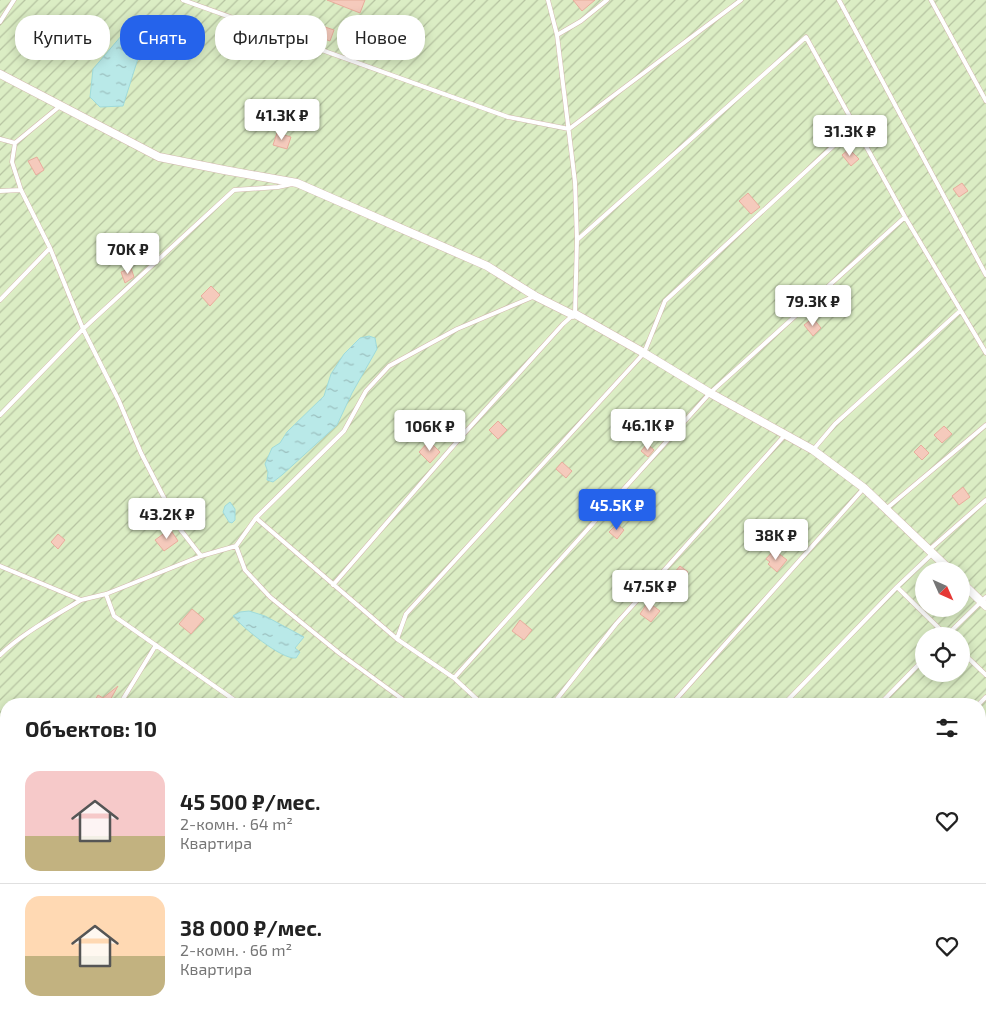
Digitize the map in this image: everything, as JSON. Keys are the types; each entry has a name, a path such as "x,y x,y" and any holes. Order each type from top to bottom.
{"street":[{"path":"0,74 159,157 297,183 487,266 534,296 574,314 813,450 864,488 942,562"},
{"path":"970,589 984,601"}],"lane":[{"path":"0,22 14,0"},
{"path":"183,0 508,117 569,128 741,0"},
{"path":"333,585 461,437 574,314 577,240 575,182 557,35 548,0"},
{"path":"557,35 581,21 606,0"},
{"path":"839,0 986,274"},
{"path":"931,0 986,102"},
{"path":"577,240 806,37 905,217 986,353"},
{"path":"60,106 15,143 12,162 21,190 50,248 84,329 119,401 141,453 180,529 201,556"},
{"path":"397,639 406,614 644,353 665,301 855,126"},
{"path":"0,139 15,143"},
{"path":"0,415 84,329 234,190 278,187 297,183"},
{"path":"0,191 21,190"},
{"path":"454,678 710,393 905,217"},
{"path":"0,300 50,248"},
{"path":"0,655 47,621 81,600 106,594 201,556 236,546 256,518 344,431 366,391 389,366 458,329 534,296"},
{"path":"813,450 834,424 960,311"},
{"path":"886,509 986,425"},
{"path":"558,698 616,624 786,435"},
{"path":"677,698 864,488"},
{"path":"790,698 931,552 986,500"},
{"path":"256,518 397,639 454,678 476,698"},
{"path":"236,546 245,570 270,597 339,653 401,698"},
{"path":"0,566 81,600"},
{"path":"897,587 937,627"},
{"path":"106,594 114,616 231,698"},
{"path":"956,627 984,601"},
{"path":"124,698 156,645"},
{"path":"970,659 986,675"},
{"path":"886,698 915,668"}],"green space":[{"path":"0,0 986,0 986,698 0,698"}],"water":[{"path":"120,37 120,60 137,60 123,106 100,107 90,97 93,69 101,60 110,60 110,49"},
{"path":"369,336 375,338 377,349 352,393 337,425 282,475 273,482 267,480 268,472 265,464 272,448 280,443 287,432 324,396 331,374 344,354 360,338"},
{"path":"230,502 235,509 235,520 232,523 229,522 223,512 225,506"},
{"path":"249,611 265,616 304,637 295,648 300,652 296,658 282,654 272,648 253,635 233,616 240,612"}],"building":[{"path":"327,0 365,0 360,13"},
{"path":"573,0 595,0 582,11"},
{"path":"327,28 334,30 330,41 327,40"},
{"path":"277,133 291,137 287,149 273,145"},
{"path":"849,149 859,159 851,166 842,155"},
{"path":"37,157 44,170 36,175 28,161"},
{"path":"962,183 968,191 959,197 953,189"},
{"path":"748,193 760,207 751,214 739,201"},
{"path":"131,268 134,277 125,283 121,272"},
{"path":"211,286 220,295 210,306 201,296"},
{"path":"813,318 821,328 813,336 804,325"},
{"path":"498,421 507,430 498,439 489,430"},
{"path":"944,426 952,434 942,443 934,435"},
{"path":"429,441 440,452 430,463 419,452"},
{"path":"647,444 654,450 648,457 641,451"},
{"path":"921,445 929,453 922,460 914,452"},
{"path":"562,462 572,471 566,478 556,469"},
{"path":"963,487 970,497 959,505 952,496"},
{"path":"617,524 624,530 617,539 609,532"},
{"path":"170,529 178,541 164,551 155,540"},
{"path":"58,534 65,540 58,549 51,542"},
{"path":"774,550 787,560 777,572 768,564 770,562 766,559"},
{"path":"680,566 688,572 682,579 674,573"},
{"path":"648,602 660,611 651,622 640,614"},
{"path":"192,609 204,619 191,634 179,624"},
{"path":"520,620 532,630 524,640 512,631"},
{"path":"118,686 111,698 103,698"}]}
